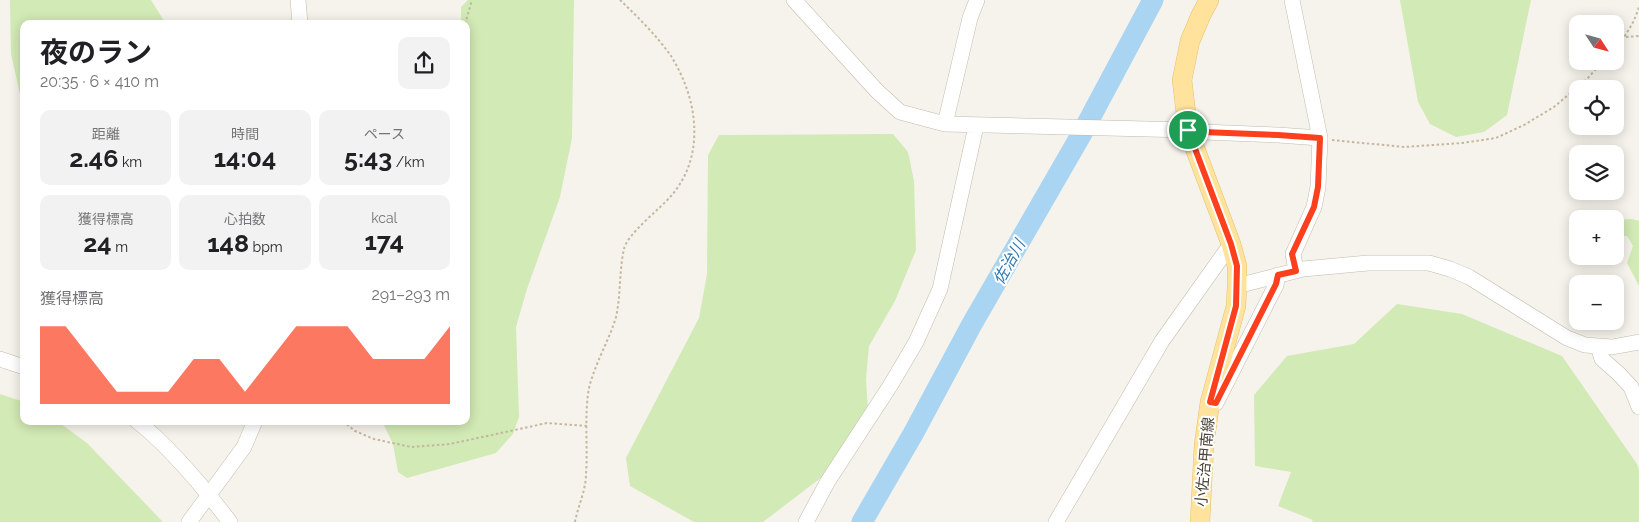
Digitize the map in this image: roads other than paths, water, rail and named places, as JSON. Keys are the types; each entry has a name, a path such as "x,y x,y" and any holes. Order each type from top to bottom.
{"main road":[{"name":"小佐治甲南線","path":"1200,522 1204,445 1210,402 1236,306 1237,286 1237,266 1231,244 1188,130 1182,80 1190,41 1209,0"}],"street":[{"path":"298,0 300,20"},
{"path":"794,0 877,91 900,112 944,124 1188,130 1320,138"},
{"path":"944,124 970,18 977,0"},
{"path":"1292,0 1320,138 1318,187 1314,207 1292,254 1296,271"},
{"path":"806,522 828,481 912,349 930,314 940,289 976,126"},
{"path":"1056,522 1162,341 1231,244"},
{"path":"1237,286 1278,275 1326,266 1368,263 1429,263 1469,277 1567,338 1585,345 1612,347 1639,342"},
{"path":"1210,402 1216,403 1276,284 1278,275"},
{"path":"1598,347 1602,359 1631,387 1639,407"},
{"path":"0,359 20,366"},
{"path":"142,425 210,495 230,522"},
{"path":"189,522 244,447 254,425"}],"waterway":[{"name":"佐治川","path":"862,522 913,434 972,324 1081,135 1153,0"}]}
